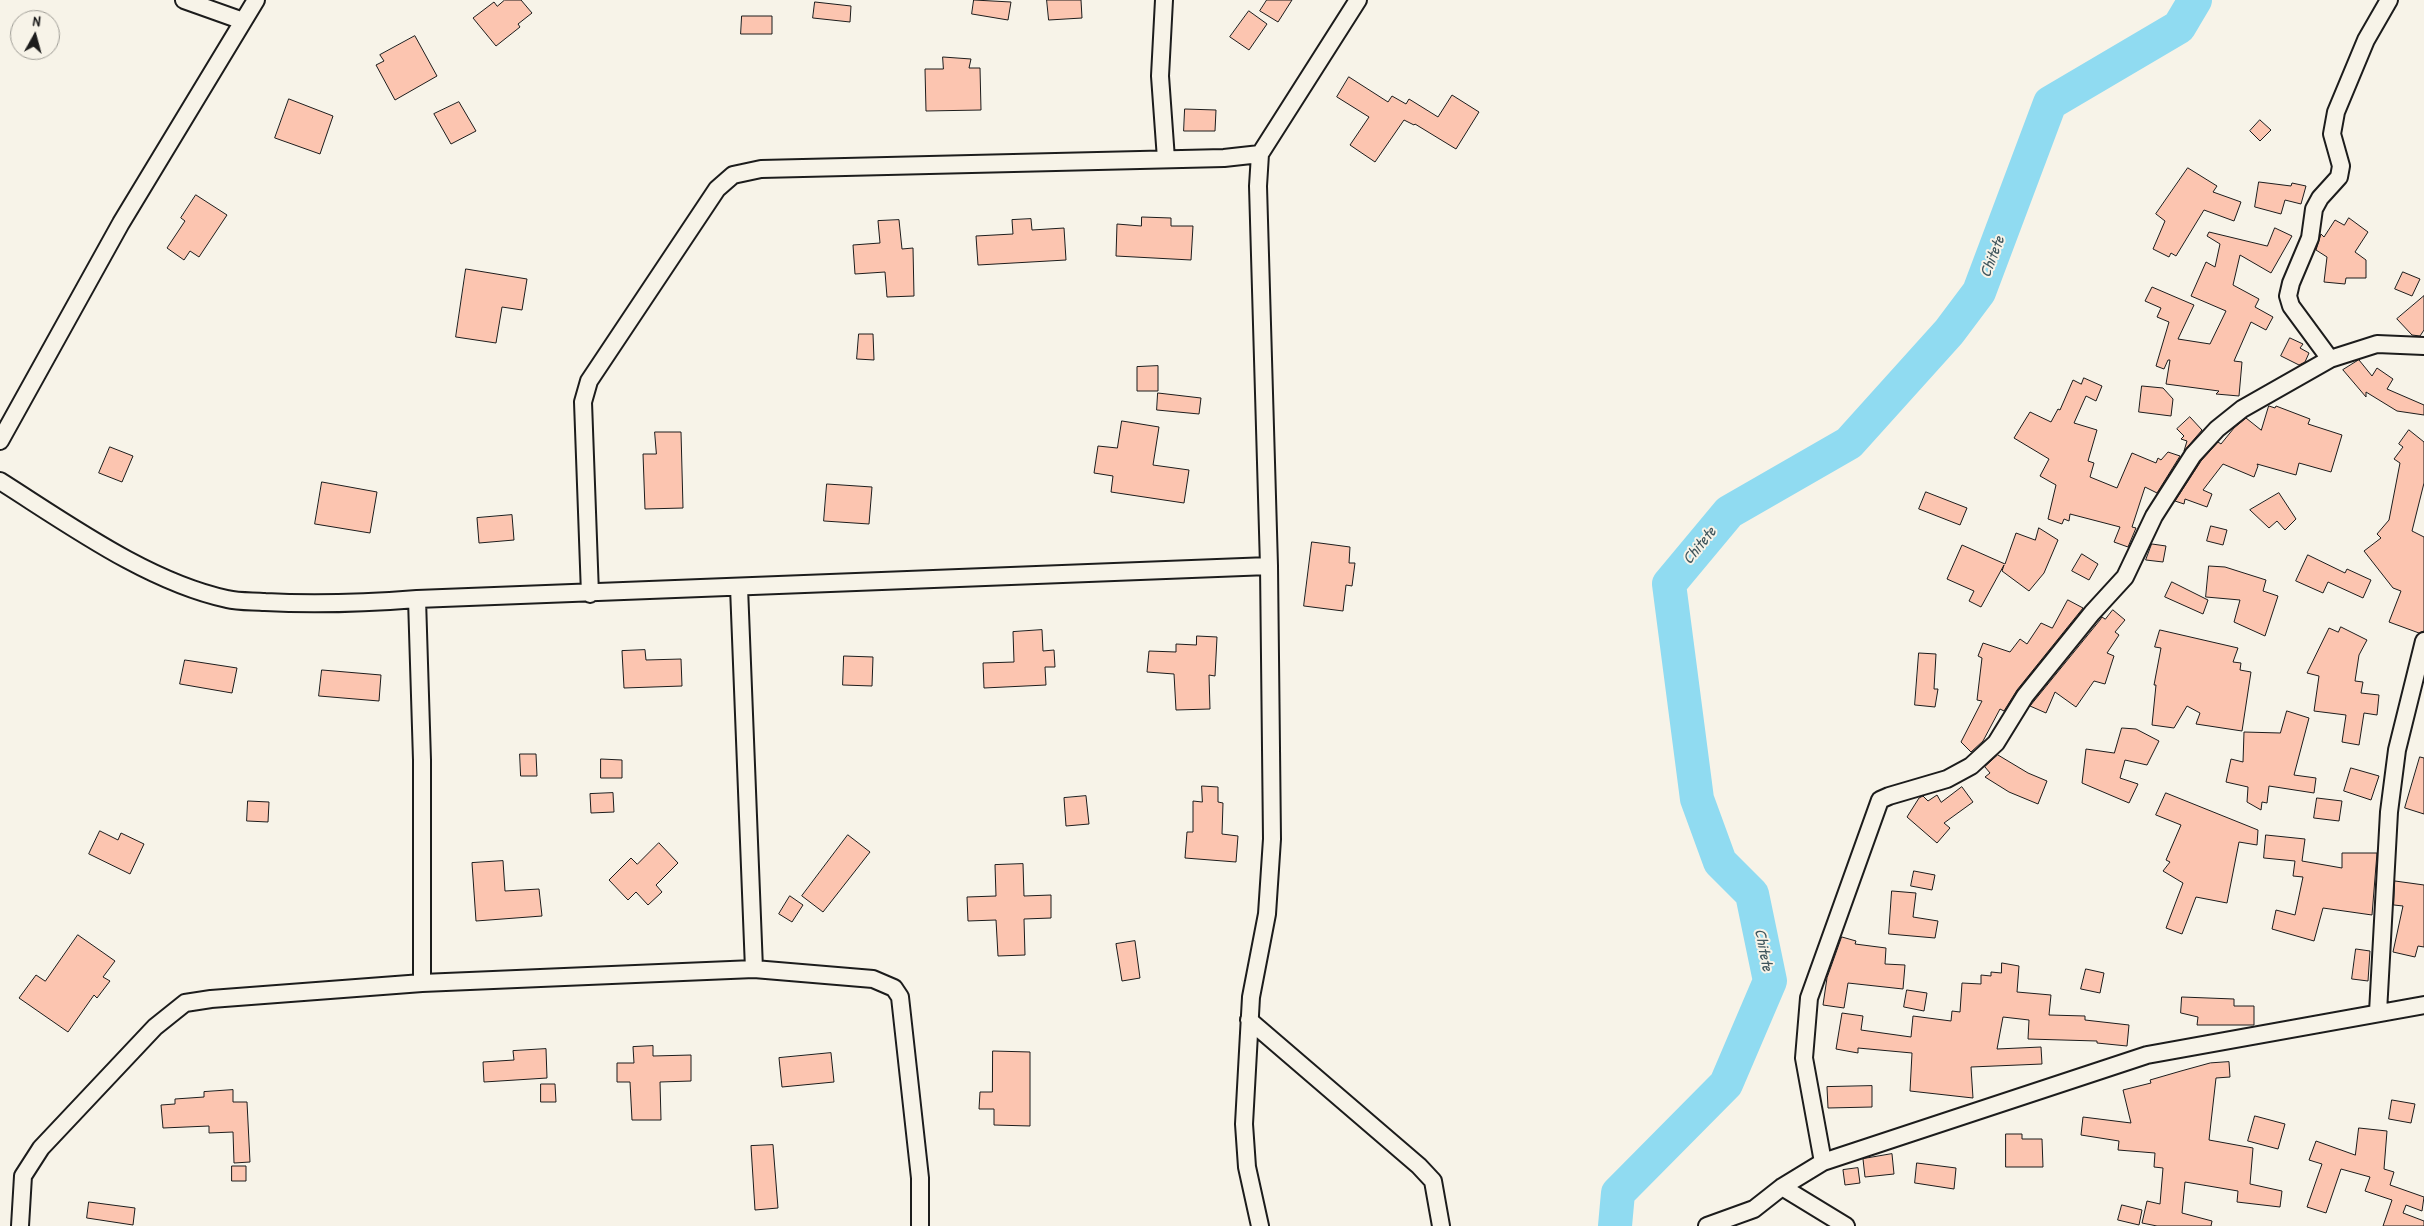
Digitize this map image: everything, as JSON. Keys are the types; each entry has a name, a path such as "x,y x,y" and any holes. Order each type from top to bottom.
{"street":[{"path":"184,0 243,21"},
{"path":"0,441 121,223 256,0"},
{"path":"1164,0 1160,76 1166,159"},
{"path":"1260,1226 1247,1167 1244,1124 1251,997 1267,914 1272,838 1269,566 1258,186 1260,154 1358,0"},
{"path":"2330,359 2291,306 2288,296 2291,283 2310,238 2314,209 2320,198 2339,177 2341,166 2332,134 2336,112 2366,40 2390,0"},
{"path":"590,594 583,402 589,381 716,189 733,175 761,169 1166,159 1260,154"},
{"path":"1823,1162 1804,1058 1809,998 1880,800 1946,779 1972,766 1996,743 2025,696 2092,613 2125,577 2154,516 2193,456 2217,429 2242,409 2330,359 2377,344 2424,346"},
{"path":"0,481 97,542 179,585 229,600 365,603 417,599 590,594 1269,566"},
{"path":"738,587 754,969"},
{"path":"417,599 422,760 422,983"},
{"path":"2378,1012 2389,812 2397,750 2424,641"},
{"path":"20,1226 24,1176 41,1148 154,1027 185,1003 211,999 422,983 754,969 873,979 894,988 897,992 901,1006 920,1178 920,1226"},
{"path":"1707,1226 1754,1209 1782,1187 1823,1162 2147,1055 2424,1005"},
{"path":"1249,1020 1433,1180 1441,1226"},
{"path":"1782,1187 1846,1226"},
{"path":"1746,1226 1754,1209"}],"building":[{"path":"505,0 521,0 532,13 518,24 520,27 496,46 473,18 494,2 497,6"},
{"path":"974,0 1011,2 1008,20 972,14"},
{"path":"1047,0 1081,0 1082,18 1049,20"},
{"path":"1267,0 1292,0 1278,22 1260,11"},
{"path":"815,2 851,6 850,22 813,18"},
{"path":"1249,11 1267,24 1249,50 1230,37"},
{"path":"742,16 772,16 772,34 741,34"},
{"path":"415,36 437,76 395,100 376,65 384,61 380,55"},
{"path":"943,57 971,59 969,68 980,68 981,110 926,111 925,69 943,69"},
{"path":"1349,77 1388,102 1392,96 1406,104 1409,99 1438,117 1452,95 1479,112 1456,149 1415,124 1404,120 1375,162 1350,145 1369,117 1337,97"},
{"path":"289,99 333,116 320,154 275,138"},
{"path":"459,102 476,131 451,144 434,114"},
{"path":"1185,109 1216,110 1215,131 1184,131"},
{"path":"2260,120 2271,130 2260,141 2250,131"},
{"path":"2188,168 2217,186 2213,192 2241,202 2234,221 2204,210 2176,256 2171,253 2169,257 2153,249 2165,221 2156,214"},
{"path":"2259,182 2291,186 2292,183 2306,186 2301,204 2285,200 2281,214 2255,207"},
{"path":"196,195 227,215 199,257 190,251 184,260 167,248 185,221 181,218"},
{"path":"1142,217 1171,218 1171,226 1193,226 1191,260 1116,256 1117,224 1141,226"},
{"path":"2349,218 2368,232 2355,252 2366,260 2366,278 2346,278 2345,284 2324,282 2327,257 2316,250 2321,234 2324,237 2335,220 2344,225"},
{"path":"1031,219 1032,230 1064,228 1066,260 978,265 976,236 1013,234 1012,220"},
{"path":"899,220 902,249 913,248 914,296 887,297 885,272 855,274 853,245 880,243 878,221"},
{"path":"2275,228 2292,236 2271,273 2240,255 2233,285 2259,299 2255,307 2273,317 2266,330 2251,322 2234,361 2242,362 2239,396 2216,394 2219,391 2166,384 2170,360 2168,360 2164,369 2156,366 2169,322 2157,317 2161,308 2145,301 2152,287 2194,305 2178,339 2210,344 2226,311 2191,296 2206,262 2215,267 2220,244 2207,236 2209,232 2267,246"},
{"path":"466,269 527,279 522,310 502,307 496,343 456,337"},
{"path":"2403,272 2420,279 2412,296 2395,289"},
{"path":"2424,296 2424,330 2420,336 2412,335 2397,319"},
{"path":"859,334 873,334 874,360 857,359"},
{"path":"2290,338 2303,344 2300,348 2309,353 2305,362 2299,365 2281,356"},
{"path":"2359,360 2372,376 2377,368 2393,379 2387,389 2424,405 2424,415 2397,411 2366,392 2366,397 2343,370"},
{"path":"1158,366 1158,391 1137,391 1137,367"},
{"path":"2084,378 2102,386 2096,401 2086,396 2074,423 2097,430 2088,461 2094,463 2090,477 2117,488 2132,453 2156,463 2158,458 2161,460 2168,452 2180,456 2157,493 2145,487 2132,527 2136,528 2128,547 2114,542 2120,527 2070,514 2069,521 2064,519 2062,524 2048,519 2056,485 2040,476 2049,459 2014,438 2030,412 2051,422 2058,409 2060,410 2073,380 2081,384"},
{"path":"2142,386 2163,388 2173,399 2171,416 2139,412"},
{"path":"1158,393 1201,398 1199,414 1157,410"},
{"path":"2269,406 2275,408 2276,406 2310,419 2308,424 2342,435 2331,472 2299,463 2296,475 2257,464 2254,477 2223,464 2203,490 2212,494 2207,507 2185,499 2184,504 2175,501 2201,461 2218,442 2221,444 2234,428 2246,418 2261,430"},
{"path":"2190,417 2202,430 2184,451 2187,441 2181,439 2184,436 2177,429"},
{"path":"1122,421 1159,427 1153,465 1189,470 1184,503 1111,492 1113,476 1094,473 1098,446 1117,448"},
{"path":"2409,430 2424,442 2424,483 2412,531 2424,537 2424,631 2419,633 2389,622 2401,591 2393,588 2364,551 2381,538 2377,534 2389,520 2400,463 2394,459 2403,447 2399,444"},
{"path":"655,432 681,432 683,508 645,509 643,454 656,454"},
{"path":"110,447 133,456 122,482 99,473"},
{"path":"322,482 377,492 370,533 315,524"},
{"path":"827,484 872,487 869,524 824,521"},
{"path":"1926,492 1967,508 1960,525 1919,509"},
{"path":"2279,493 2296,519 2285,530 2277,521 2269,528 2250,510"},
{"path":"512,515 514,540 479,543 477,518"},
{"path":"2211,526 2227,530 2223,545 2207,541"},
{"path":"2039,528 2058,540 2044,573 2029,591 2002,571 2004,565 1981,607 1969,601 1974,591 1947,579 1962,545 2005,564 2016,533 2035,540"},
{"path":"1312,542 1350,547 1349,563 1355,563 1352,586 1346,585 1343,611 1304,606"},
{"path":"2152,544 2166,546 2163,562 2146,560"},
{"path":"2082,554 2098,564 2089,580 2072,571"},
{"path":"2308,555 2345,573 2347,569 2371,580 2363,598 2328,582 2323,593 2296,581"},
{"path":"2209,566 2225,567 2266,580 2263,591 2278,596 2265,636 2234,622 2240,600 2206,597"},
{"path":"2172,582 2208,600 2203,614 2165,597"},
{"path":"2068,600 2083,608 2017,690 2004,711 2000,709 1983,741 1971,752 1961,742 1982,701 1977,700 1982,658 1978,656 1983,643 2010,652 2020,639 2027,644 2041,623 2052,628"},
{"path":"2113,610 2125,620 2115,632 2119,635 2107,653 2114,656 2105,684 2094,681 2076,707 2055,692 2046,713 2030,706 2102,617 2105,619"},
{"path":"2341,627 2367,640 2359,655 2355,681 2363,682 2361,693 2379,695 2377,715 2364,713 2359,745 2342,742 2346,715 2314,711 2319,676 2307,673 2329,628 2338,632"},
{"path":"1042,630 1043,651 1054,650 1055,667 1045,667 1046,685 984,688 983,663 1014,662 1013,632"},
{"path":"2160,630 2238,648 2233,662 2241,663 2240,670 2251,672 2242,731 2196,724 2200,713 2187,706 2174,728 2152,725 2156,685 2154,685 2161,648 2155,647"},
{"path":"1197,636 1217,637 1215,676 1209,675 1210,709 1176,710 1174,674 1147,672 1149,651 1176,652 1176,644 1196,645"},
{"path":"645,650 646,660 681,659 682,686 624,688 622,651"},
{"path":"1919,653 1936,654 1934,689 1938,689 1935,707 1915,705"},
{"path":"844,656 873,657 872,686 843,685"},
{"path":"185,660 237,668 232,693 180,684"},
{"path":"322,670 381,675 379,701 319,696"},
{"path":"2287,711 2309,718 2294,775 2316,778 2314,793 2269,786 2267,803 2262,802 2261,810 2247,802 2248,787 2226,782 2231,759 2243,762 2244,732 2280,733"},
{"path":"2122,728 2136,729 2159,741 2147,765 2125,760 2120,778 2138,784 2129,803 2082,783 2086,749 2114,753"},
{"path":"520,754 536,754 537,776 521,776"},
{"path":"1998,755 2028,773 2047,781 2038,804 2009,792 1985,777 1990,773 1985,767"},
{"path":"2420,757 2424,758 2424,814 2405,808"},
{"path":"601,759 622,760 622,778 601,778"},
{"path":"2351,768 2379,776 2371,800 2344,791"},
{"path":"1202,786 1218,787 1218,802 1223,803 1222,834 1238,836 1236,862 1185,858 1187,832 1193,832 1193,801 1202,802"},
{"path":"1962,787 1973,802 1944,823 1950,828 1937,843 1907,817 1919,798 1923,796 1928,801 1937,795 1941,802"},
{"path":"613,793 614,812 591,813 590,794"},
{"path":"2166,793 2258,830 2257,845 2239,842 2227,903 2196,897 2182,934 2166,928 2183,883 2163,871 2170,862 2166,860 2181,825 2156,815"},
{"path":"1086,796 1089,824 1066,826 1064,798"},
{"path":"2317,798 2342,801 2339,821 2314,818"},
{"path":"248,801 269,802 268,822 247,821"},
{"path":"100,831 118,840 121,833 144,844 130,874 89,854"},
{"path":"848,835 870,852 823,912 802,896"},
{"path":"2266,835 2305,839 2302,861 2342,868 2342,853 2377,853 2372,915 2323,908 2314,941 2272,929 2276,910 2295,915 2303,877 2293,876 2295,861 2264,858"},
{"path":"659,843 678,863 656,885 662,892 648,905 636,892 628,900 609,880 631,858 637,864"},
{"path":"503,861 505,891 539,889 542,916 476,921 472,863"},
{"path":"1023,864 1024,896 1051,895 1051,918 1024,919 1025,955 998,956 996,920 968,921 967,897 996,896 995,865"},
{"path":"1914,871 1935,875 1932,890 1911,886"},
{"path":"2395,881 2424,885 2424,947 2418,946 2415,957 2393,952 2403,906 2394,905"},
{"path":"1892,891 1916,893 1913,917 1938,921 1935,938 1889,934"},
{"path":"790,896 803,905 792,922 779,914"},
{"path":"78,935 115,961 103,977 110,981 97,998 94,995 68,1032 19,998 36,975 45,981"},
{"path":"1842,937 1856,941 1855,944 1886,948 1885,964 1905,965 1903,989 1848,983 1844,1008 1823,1005 1827,978"},
{"path":"1135,941 1140,978 1122,981 1116,944"},
{"path":"2356,949 2370,951 2368,981 2352,979"},
{"path":"2002,963 2019,966 2017,992 2051,995 2049,1015 2085,1016 2085,1020 2129,1025 2127,1046 2097,1043 2097,1041 2028,1039 2029,1020 2003,1017 1997,1049 2041,1047 2042,1064 1971,1067 1973,1098 1910,1091 1912,1053 1858,1048 1858,1053 1836,1049 1842,1013 1863,1016 1861,1030 1911,1037 1913,1016 1951,1021 1952,1011 1960,1012 1962,983 1981,984 1981,975 1991,976 1991,972 2001,973"},
{"path":"2086,969 2104,973 2100,993 2081,989"},
{"path":"1907,990 1927,993 1924,1011 1904,1007"},
{"path":"2182,997 2234,999 2234,1006 2254,1006 2254,1025 2197,1025 2198,1017 2181,1013"},
{"path":"653,1046 653,1056 691,1055 691,1081 660,1082 661,1120 632,1120 630,1082 617,1082 617,1063 634,1063 633,1047"},
{"path":"546,1049 547,1078 484,1082 483,1062 514,1060 513,1051"},
{"path":"993,1051 1030,1052 1030,1126 994,1125 994,1109 979,1109 980,1092 992,1092"},
{"path":"831,1053 834,1082 782,1087 779,1058"},
{"path":"2229,1062 2230,1077 2216,1078 2209,1140 2253,1148 2250,1184 2282,1191 2280,1207 2237,1202 2238,1191 2185,1182 2182,1213 2212,1221 2211,1226 2157,1226 2142,1223 2147,1201 2160,1204 2163,1168 2154,1167 2155,1153 2118,1150 2119,1141 2081,1135 2083,1117 2131,1123 2123,1090 2151,1083 2150,1080 2210,1063"},
{"path":"541,1084 555,1084 556,1102 541,1102"},
{"path":"1872,1086 1872,1107 1828,1108 1827,1087"},
{"path":"233,1090 233,1102 247,1102 250,1162 234,1163 233,1132 209,1133 209,1126 163,1128 161,1105 175,1104 175,1099 204,1097 204,1092"},
{"path":"2392,1100 2415,1104 2411,1123 2389,1119"},
{"path":"2255,1116 2285,1124 2278,1149 2248,1141"},
{"path":"2359,1128 2387,1131 2384,1169 2394,1172 2390,1185 2424,1197 2422,1211 2406,1205 2403,1213 2424,1221 2424,1226 2383,1226 2392,1200 2365,1191 2370,1177 2341,1169 2326,1213 2307,1207 2322,1164 2309,1160 2316,1141 2355,1155"},
{"path":"2006,1134 2022,1134 2022,1139 2042,1139 2043,1167 2006,1167"},
{"path":"773,1145 778,1208 755,1210 751,1146"},
{"path":"1892,1154 1894,1174 1865,1177 1863,1159"},
{"path":"1917,1163 1956,1168 1954,1189 1915,1183"},
{"path":"232,1166 246,1166 246,1181 232,1181"},
{"path":"1858,1168 1860,1183 1845,1185 1843,1170"},
{"path":"89,1202 135,1208 133,1225 87,1218"},
{"path":"2122,1205 2142,1210 2139,1225 2118,1220"}],"waterway":[{"name":"Chitete","path":"1615,1226 1618,1193 1726,1084 1770,981 1752,894 1720,862 1697,799 1669,584 1729,512 1849,443 1949,332 1979,292 2050,103 2179,27 2195,0"}]}
